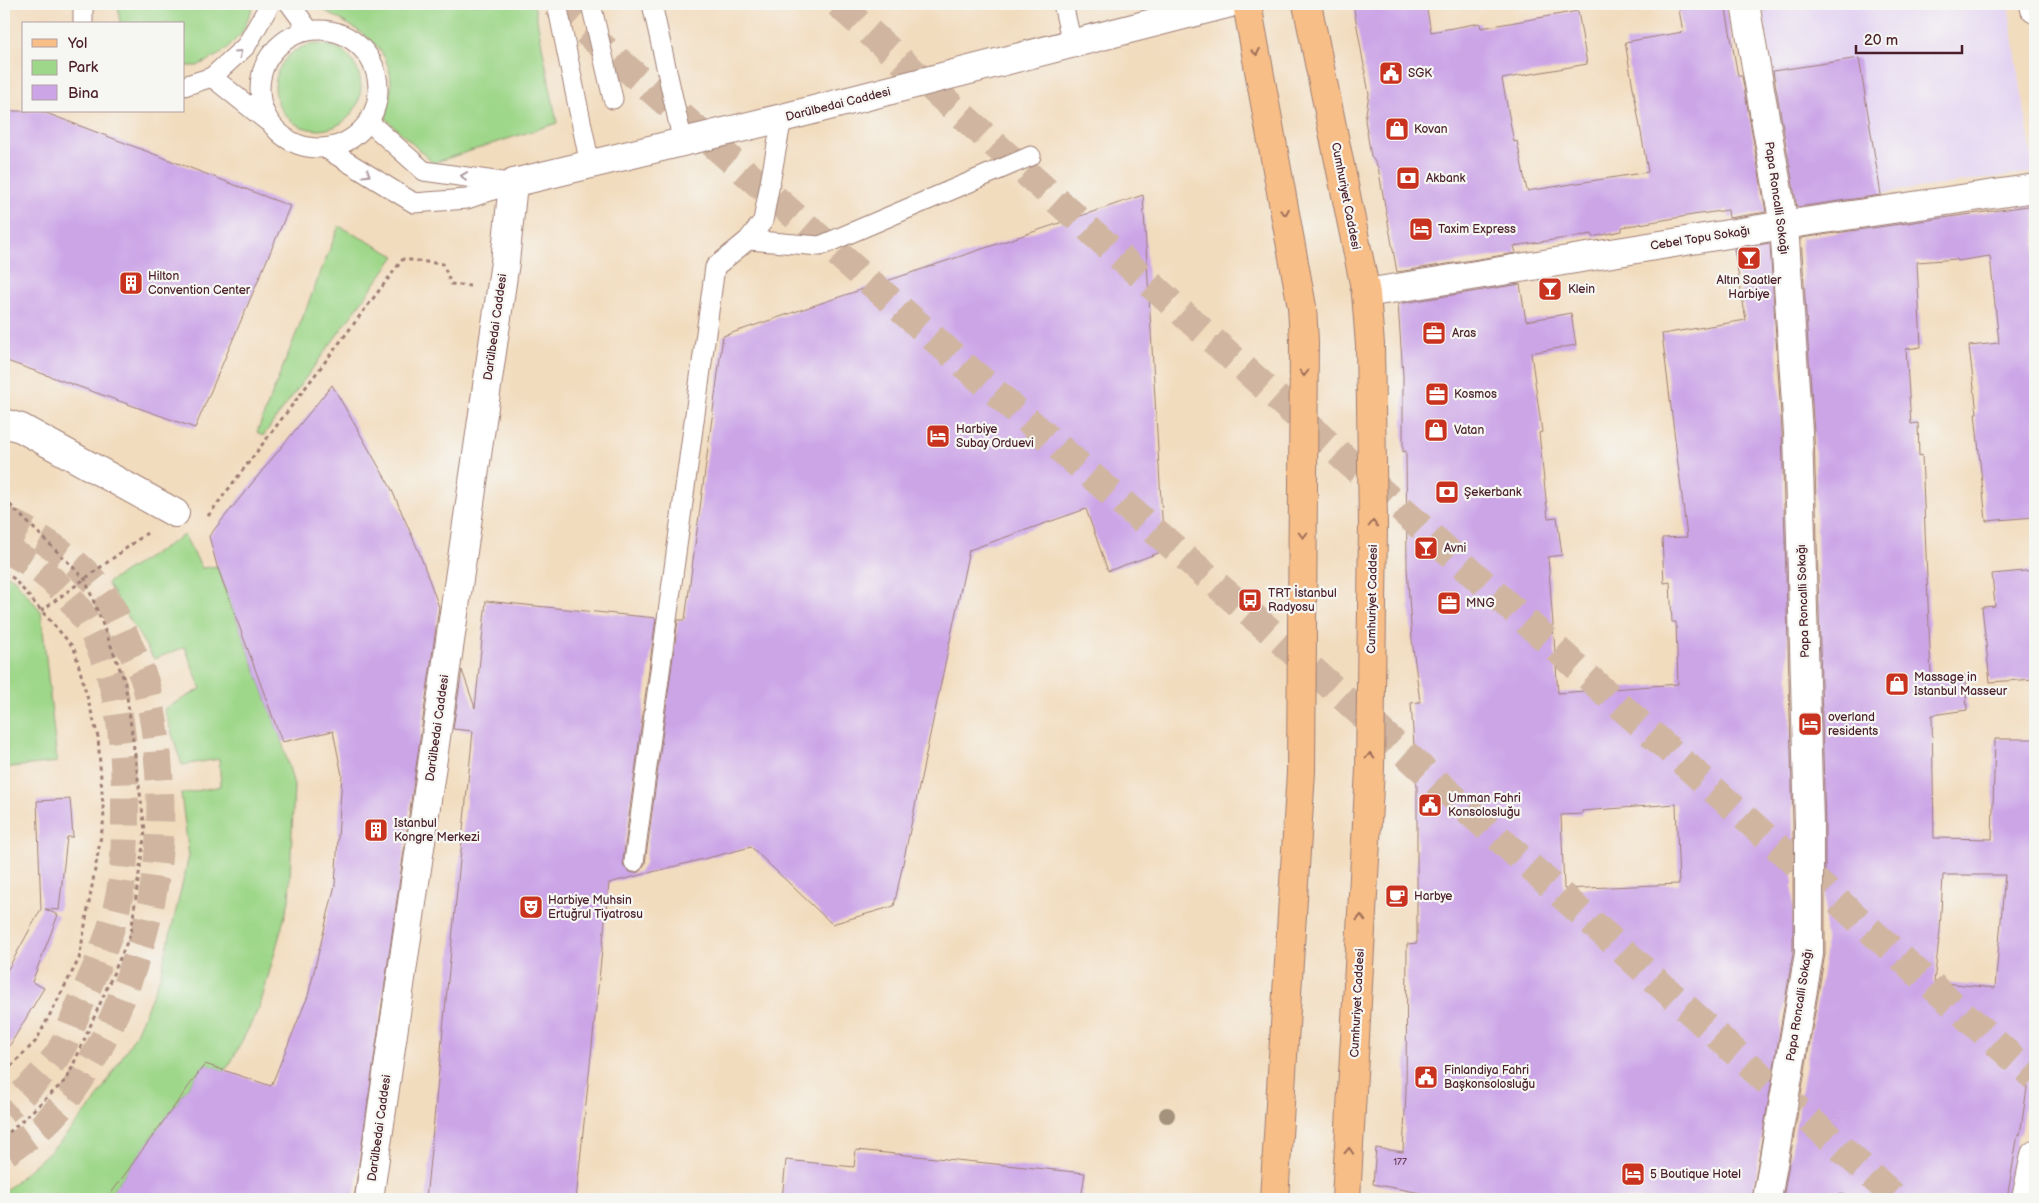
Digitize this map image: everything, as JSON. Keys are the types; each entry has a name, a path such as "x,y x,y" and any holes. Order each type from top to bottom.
{"main road":[{"path":"1248,4 1302,307 1304,341 1301,772 1274,1199"},
{"name":"Cumhuriyet Caddesi","path":"1307,4 1366,293 1370,345 1373,524 1370,760 1346,1199"}],"street":[{"name":"Darülbedai Caddesi","path":"369,1199 501,290 513,183 683,143 1227,4"},
{"name":"Papa Roncalli Sokağı","path":"1745,4 1784,224 1798,442 1809,824 1808,954 1767,1199"},
{"path":"2034,4 2035,9"},
{"name":"Cebel Topu Sokağı","path":"1366,293 1784,224 2035,188"},
{"path":"4,422 21,428 175,513"},
{"path":"2026,1199 2035,1155"}],"lane":[{"path":"83,4 83,22"},
{"path":"185,86 212,77 246,46 270,4"},
{"path":"290,4 309,30"},
{"path":"557,4 590,166"},
{"path":"591,4 613,99"},
{"path":"652,4 683,143"},
{"path":"1064,4 1072,44"},
{"path":"212,77 281,135 294,143 310,148 325,148 342,144 357,135 369,122 377,104 378,84 374,65 363,48 347,37 328,30 309,30 290,37 280,45 274,50 264,66 260,86 261,106 270,124"},
{"path":"634,862 715,267 748,240 763,221 782,118"},
{"path":"369,122 424,171 513,183"},
{"path":"325,148 414,203 467,199 513,183"},
{"path":"748,240 820,246 1031,156"}],"path":[{"path":"203,523 403,259 443,264 451,284 501,290"},
{"path":"4,499 85,579 125,682 145,830 131,934 67,1079 4,1137"},
{"path":"41,610 175,513"},
{"path":"4,573 12,578 74,648 98,737 104,819 79,959 36,1041 4,1073"}],"shaded area":[{"path":"1762,4 2008,4 2034,172 1794,205"}],"green space":[{"path":"118,4 254,4 242,33 222,53 197,66 185,66 185,22 120,22"},
{"path":"315,4 534,4 557,123 433,163 386,119 391,80 388,65 382,53 363,34"},
{"path":"318,44 335,47 349,56 358,70 361,87 358,104 349,118 335,127 318,130 301,127 287,118 278,104 275,87 278,70 287,56 301,47"},
{"path":"339,226 395,256 263,436 257,432"},
{"path":"184,535 202,568 217,566 282,742 294,785 289,901 260,1006 230,1064 224,1071 205,1064 107,1199 4,1199 4,1192 58,1144 94,1103 135,1036 160,977 189,856 181,794 221,786 219,759 182,765 164,709 201,689 185,647 154,659 107,583"},
{"path":"4,573 13,578 41,611 57,762 4,768"}],"building":[{"path":"1353,4 1426,4 1431,32 1480,23 1481,28 1578,11 1587,64 1502,79 1514,142 1517,141 1527,191 1648,172 1625,42 1683,32 1678,4 1725,4 1738,76 1742,76 1766,212 1729,218 1728,210 1693,215 1622,227 1622,231 1592,237 1592,234 1514,246 1516,253 1397,272 1378,167 1371,156 1365,120 1369,94"},
{"path":"1859,58 1881,195 1797,207 1773,71"},
{"name":"Hilton Convention Center","path":"4,111 44,112 290,206 195,428 4,360"},
{"path":"1143,195 1164,551 1108,571 1086,509 969,550 894,906 832,924 751,847 609,883 576,1199 426,1199 473,731 453,729 462,670 475,708 486,601 656,618 623,860 624,867 628,871 633,873 639,872 645,864 678,620 685,620 723,336"},
{"path":"2035,205 2035,517 1986,521 1969,346 1999,343 1990,256 1957,261 1957,259 1917,262 1921,347 1906,349 1911,424 1918,423 1919,456 1922,455 1931,676 1965,675 1967,710 1932,715 1934,838 1992,839 1995,739 2035,739 2035,1055 2029,1075 2020,1135 2018,1134 2007,1199 1865,1199 1839,1194 1838,1199 1783,1199 1825,954 1825,824 1814,432 1801,238","holes":["1943,875 2005,875 1995,988 1934,982 1940,931"]},
{"path":"1770,243 1782,433 1793,824 1793,953 1752,1199 1452,1199 1373,1184 1376,1148 1403,1152 1406,1092 1407,944 1417,943 1417,788 1411,703 1420,702 1412,640 1407,568 1406,451 1403,452 1403,375 1398,304 1520,284 1526,321 1571,313 1576,345 1531,353 1542,432 1539,433 1548,518 1557,517 1562,555 1548,557 1558,693 1678,684 1676,622 1672,622 1670,582 1664,583 1662,538 1687,537 1662,334 1746,320 1734,249","holes":["1676,804 1679,884 1564,889 1561,815 1582,814 1582,811"]},
{"name":"Istanbul Kongre Merkezi","path":"332,385 391,488 419,552 439,607 354,1199 107,1199 205,1064 271,1086 308,996 335,885 342,775 333,731 282,742 217,566 209,536"},
{"path":"2035,570 2035,679 1990,682 1982,607 1995,606 1992,574"},
{"path":"70,799 73,837 67,837 59,910 45,909 58,915 32,982 44,988 4,1055 4,967 8,969 41,909 37,801"},
{"path":"856,1150 1085,1173 1081,1199 782,1199 786,1160 854,1167"}],"tunnel":[{"path":"554,4 1270,631 1897,1199"},
{"path":"838,4 2035,1078"},
{"path":"4,519 38,537 69,558 95,583 112,609 145,682 156,740 160,795 158,860 153,892 137,954 113,1018 92,1061 63,1104 41,1127 4,1154"},
{"path":"4,549 39,570 67,595 89,625 104,658 115,694 121,731 125,809 122,882 114,919 101,955 60,1051 38,1078 4,1111"}],"place":[{"name":"SGK","path":"1391,73"},
{"name":"Kovan","path":"1397,129"},
{"name":"Akbank","path":"1408,178"},
{"name":"Taxim Express","path":"1421,229"},
{"name":"Altın Saatler Harbiye","path":"1749,258"},
{"name":"Hilton Convention Center","path":"131,283"},
{"name":"Klein","path":"1550,289"},
{"name":"Aras","path":"1434,333"},
{"name":"Kosmos","path":"1437,394"},
{"name":"Vatan","path":"1436,430"},
{"name":"Harbiye Subay Orduevi","path":"938,436"},
{"name":"Şekerbank","path":"1447,492"},
{"name":"Avni","path":"1426,548"},
{"name":"TRT İstanbul Radyosu","path":"1250,600"},
{"name":"MNG","path":"1449,603"},
{"name":"Massage in Istanbul Masseur","path":"1897,684"},
{"name":"overland residents","path":"1810,724"},
{"name":"Umman Fahri Konsolosluğu","path":"1430,805"},
{"name":"Istanbul Kongre Merkezi","path":"376,830"},
{"name":"Harbye","path":"1397,896"},
{"name":"Harbiye Muhsin Ertuğrul Tiyatrosu","path":"531,907"},
{"name":"Finlandiya Fahri Başkonsolosluğu","path":"1426,1077"},
{"name":"5 Boutique Hotel","path":"1633,1174"}]}
